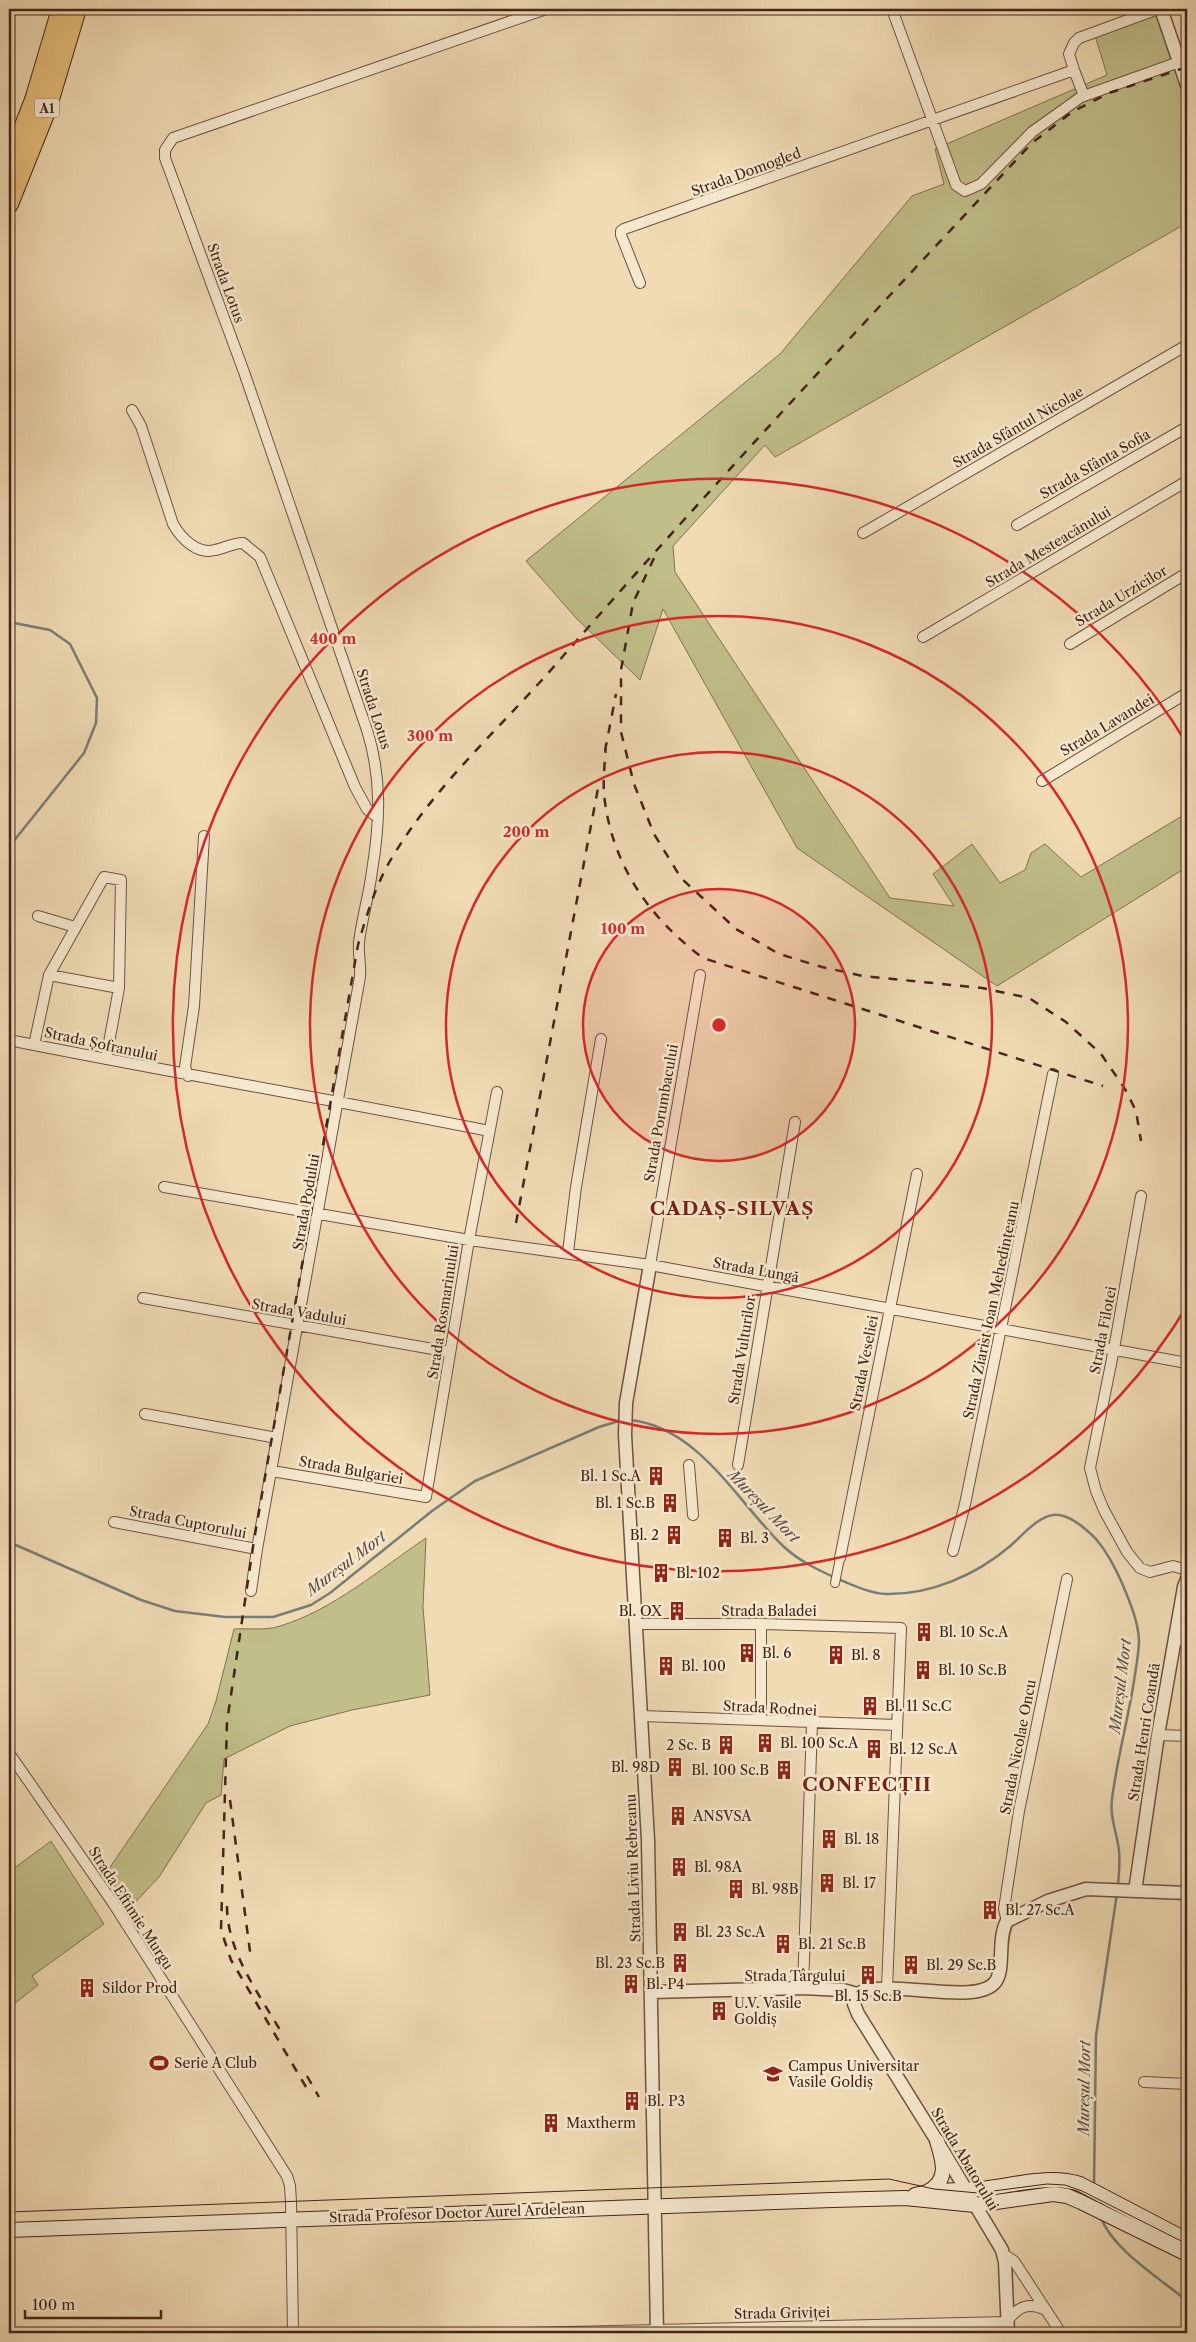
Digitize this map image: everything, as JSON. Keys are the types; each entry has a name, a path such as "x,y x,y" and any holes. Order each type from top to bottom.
{"highway":[{"name":"A1","path":"9,164 34,100 61,9"},
{"name":"A1","path":"9,204 47,109 77,9"}],"main road":[{"path":"927,2192 936,2187 944,2172 944,2162 938,2141"},
{"name":"Strada Profesor Doctor Aurel Ardelean","path":"905,2198 927,2192 967,2190 1050,2180 1074,2182 1187,2240"},
{"name":"Strada Profesor Doctor Aurel Ardelean","path":"9,2230 905,2198 975,2205 1053,2194 1073,2198 1187,2254"}],"street":[{"name":"Strada Lotus","path":"377,817 378,776 376,758 244,372 165,158 165,150 173,138 546,9"},
{"path":"892,9 956,185 959,188 970,190 981,184 1032,132 1084,96 1184,74 1159,9 1079,38 1074,43 1069,54 1084,96"},
{"name":"Strada Domogled","path":"640,283 621,235 621,231 624,229 1074,70"},
{"name":"Strada Sfântul Nicolae","path":"863,533 1187,344"},
{"path":"132,410 141,426 173,524 180,535 187,542 213,551 242,543 254,550 263,562 355,788 367,809 377,817"},
{"name":"Strada Sfânta Sofia","path":"1017,525 1187,427"},
{"name":"Strada Mesteacănului","path":"923,637 1187,481"},
{"name":"Strada Urzicilor","path":"1070,644 1187,573"},
{"name":"Strada Lavandei","path":"1042,780 1187,693"},
{"name":"Strada Podului","path":"251,1591 360,977 359,945 372,872 377,817"},
{"path":"204,836 194,1006 184,1067 188,1076 338,1101 489,1131"},
{"path":"34,1045 49,975 104,877 121,880 119,988 106,1059"},
{"path":"38,916 75,927"},
{"path":"49,975 119,988"},
{"name":"Strada Porumbacului","path":"626,1403 700,975"},
{"path":"568,1252 576,1187 601,1039"},
{"name":"Strada Șofranului","path":"9,1040 188,1076"},
{"name":"Strada Ziarist Ioan Mehedințeanu","path":"953,1551 965,1504 1053,1074"},
{"name":"Strada Rosmarinului","path":"426,1497 469,1240 497,1092"},
{"name":"Strada Vulturilor","path":"738,1465 795,1122"},
{"name":"Strada Veseliei","path":"840,1558 917,1174"},
{"name":"Strada Lungă","path":"164,1187 469,1240 568,1252 650,1265 1187,1363"},
{"name":"Strada Filotei","path":"1141,1196 1114,1349 1090,1468 1096,1491 1104,1510 1134,1562 1145,1571 1172,1566 1187,1570"},
{"name":"Strada Vadului","path":"143,1298 450,1352"},
{"name":"Strada Liviu Rebreanu","path":"626,1403 625,1423 642,1716 652,1992 657,2331"},
{"path":"145,1414 277,1438"},
{"path":"689,1465 693,1515"},
{"name":"Strada Bulgariei","path":"272,1471 426,1497"},
{"name":"Strada Cuptorului","path":"114,1522 257,1549"},
{"path":"835,1583 840,1558"},
{"name":"Strada Henri Coandă","path":"1135,1891 1158,1735 1181,1640 1184,1587 1187,1578"},
{"name":"Strada Nicolae Oncu","path":"1007,1921 1004,1909 1018,1819 1067,1579"},
{"name":"Strada Baladei","path":"637,1624 761,1624 901,1628 897,1725"},
{"path":"761,1624 761,1720"},
{"name":"Strada Rodnei","path":"642,1716 761,1720 812,1724 897,1725"},
{"path":"803,1988 812,1724"},
{"path":"887,1988 897,1725"},
{"path":"1158,1735 1187,1736"},
{"name":"Strada Eftimie Murgu","path":"9,1753 113,1904 283,2170 290,2186 293,2333"},
{"path":"1007,1921 1070,1893 1086,1890 1115,1889 1187,1894"},
{"name":"Strada Târgului","path":"652,1992 803,1988 843,1990 857,1994 867,1989 887,1988 966,1992 987,1989 995,1982 998,1975 1002,1936 1007,1921"},
{"name":"Strada Abatorului","path":"857,1994 854,2004 858,2014 938,2141 1004,2254 1014,2261 1062,2333"},
{"path":"1144,2082 1187,2084"},
{"path":"1004,2254 1008,2325"},
{"path":"1008,2325 1021,2307 1037,2305 1046,2310"},
{"name":"Strada Griviței","path":"527,2333 893,2329 1008,2325"}],"shaded area":[{"path":"1156,11 1187,101 1187,223 775,457 765,445 673,546 675,572 890,898 954,906 933,874 972,844 1000,883 1025,870 1031,853 1045,844 1081,877 1187,813 1187,867 997,986 797,848 663,609 640,680 576,618 526,561 780,354 912,196 944,184 935,149 1107,75 1094,32"},
{"path":"426,1538 423,1607 430,1695 352,1710 290,1726 224,1759 221,1795 206,1803 159,1877 129,1909 106,1873 208,1724 216,1701 234,1629 275,1628 319,1610 356,1588"},
{"path":"51,1841 104,1924 32,1976 38,1985 9,2008 9,1872"}],"waterway":[{"name":"Mureșul Mort","path":"9,622 50,630 70,644 97,698 96,723 84,753 9,847"},
{"name":"Mureșul Mort","path":"9,1542 141,1600 175,1611 225,1617 273,1617 311,1605 330,1593 432,1511 475,1481 599,1427 622,1420"},
{"name":"Mureșul Mort","path":"630,1420 655,1426 677,1437 697,1452 716,1470 766,1529 796,1556 831,1576 873,1592 886,1594 919,1591 952,1581 996,1557 1035,1523 1053,1515 1065,1516 1071,1519 1092,1535 1114,1565 1130,1603 1139,1640 1132,1696 1112,1799 1112,1816 1120,1864 1118,1885"},
{"name":"Mureșul Mort","path":"1094,2186 1096,2036 1117,1893"},
{"name":"Mureșul Mort","path":"1101,2218 1107,2230 1127,2253 1187,2301"}],"tram line":[{"path":"9,2212 889,2179 934,2189 978,2193 1047,2184 1065,2185 1082,2191 1187,2244"}],"railway":[{"path":"306,2087 231,1960 221,1930 227,1722 254,1540 358,945 375,892 390,861 408,833 450,780 542,680 737,461 1032,143 1072,112 1109,93 1187,67"},
{"path":"654,558 633,603 621,670 621,732 634,784 654,834 681,878 736,929 779,954 822,967 863,976 982,988 1029,998 1066,1022 1101,1054 1125,1089 1136,1111 1141,1141"},
{"path":"605,751 616,694"},
{"path":"606,744 604,794 608,819 624,865 649,906 665,925 703,958 1103,1086"},
{"path":"516,1223 599,783"},
{"path":"230,1800 251,1959"},
{"path":"227,1906 228,1923 239,1957 255,1989 283,2035"},
{"path":"307,2076 319,2097"}],"place":[{"name":"Bl. 1 Sc.A","path":"656,1476"},
{"name":"Bl. 1 Sc.B","path":"670,1503"},
{"name":"Bl. 2","path":"674,1535"},
{"name":"Bl. 3","path":"725,1538"},
{"name":"Bl. 102","path":"661,1573"},
{"name":"Bl. OX","path":"677,1611"},
{"name":"Bl. 10 Sc.A","path":"924,1632"},
{"name":"Bl. 6","path":"747,1653"},
{"name":"Bl. 8","path":"836,1655"},
{"name":"Bl. 100","path":"666,1666"},
{"name":"Bl. 10 Sc.B","path":"923,1670"},
{"name":"Bl. 11 Sc.C","path":"870,1706"},
{"name":"Bl. 100 Sc.A","path":"765,1743"},
{"name":"2 Sc. B","path":"726,1745"},
{"name":"Bl. 12 Sc.A","path":"874,1749"},
{"name":"Bl. 98D","path":"675,1767"},
{"name":"Bl. 100 Sc.B","path":"784,1770"},
{"name":"ANSVSA","path":"678,1816"},
{"name":"Bl. 18","path":"829,1839"},
{"name":"Bl. 98A","path":"679,1867"},
{"name":"Bl. 17","path":"827,1883"},
{"name":"Bl. 98B","path":"736,1889"},
{"name":"Bl. 27 Sc.A","path":"990,1910"},
{"name":"Bl. 23 Sc.A","path":"680,1932"},
{"name":"Bl. 21 Sc.B","path":"783,1944"},
{"name":"Bl. 23 Sc.B","path":"680,1963"},
{"name":"Bl. 29 Sc.B","path":"911,1965"},
{"name":"Bl. 15 Sc.B","path":"868,1975"},
{"name":"Bl. P4","path":"631,1984"},
{"name":"Sildor Prod","path":"87,1988"},
{"name":"U.V. Vasile Goldiș","path":"719,2011"},
{"name":"Serie A Club","path":"159,2063"},
{"name":"Campus Universitar Vasile Goldiș","path":"773,2074"},
{"name":"Bl. P3","path":"632,2101"},
{"name":"Maxtherm","path":"551,2123"}],"district":[{"name":"CADAȘ-SILVAȘ","path":"732,1208"},
{"name":"CONFECȚII","path":"867,1784"}]}
